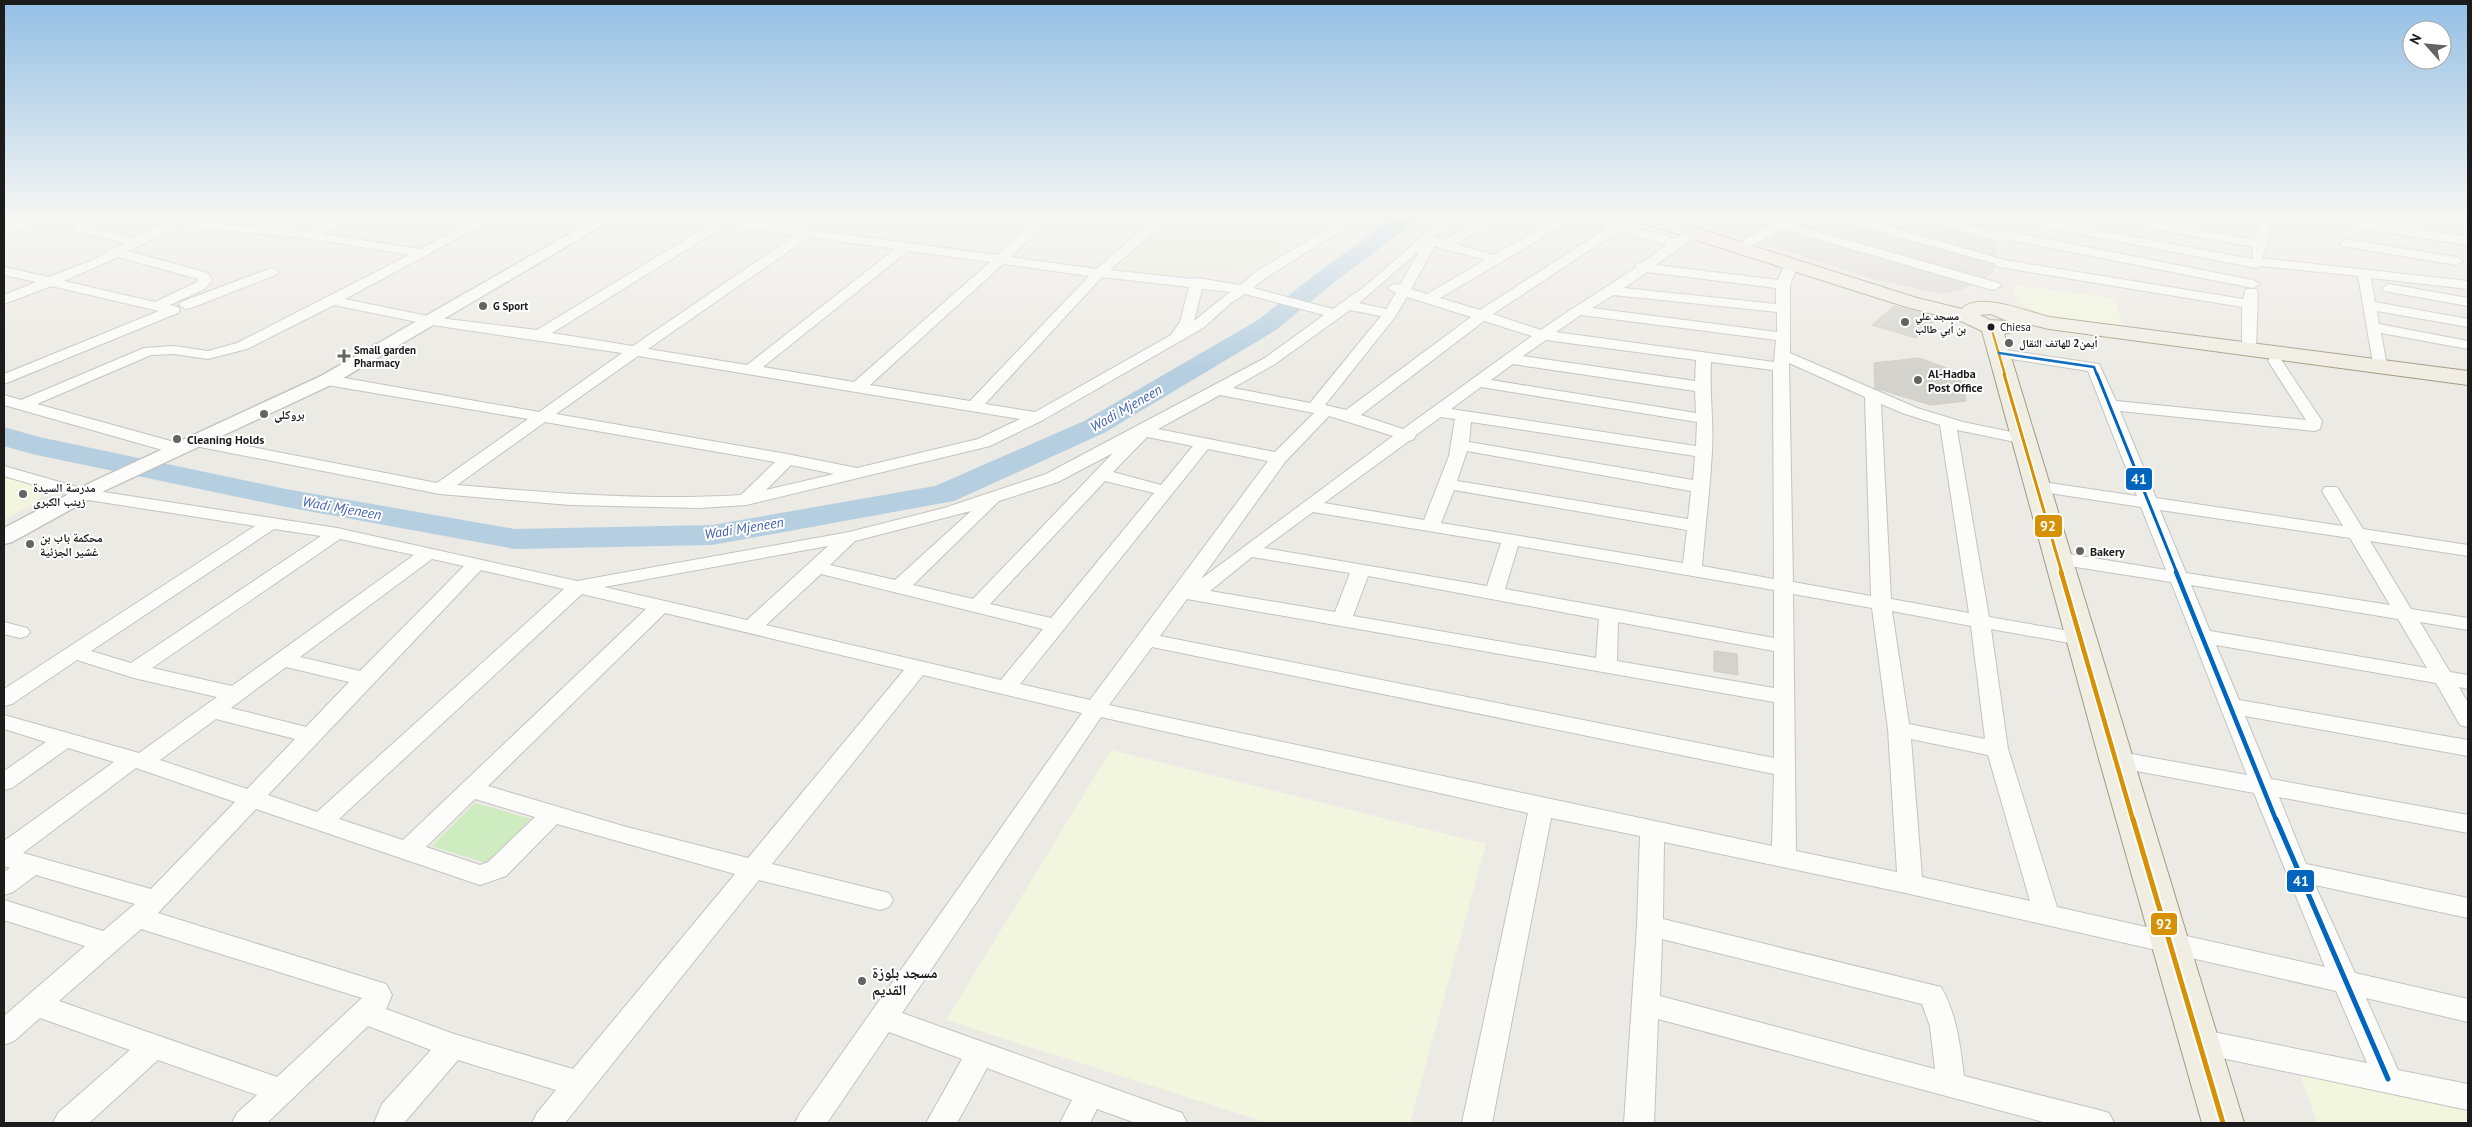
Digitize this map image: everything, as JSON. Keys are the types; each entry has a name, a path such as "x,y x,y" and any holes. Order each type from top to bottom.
{"main road":[{"path":"1800,268 1992,322 2468,386"},
{"path":"1829,268 1913,293 1992,322 2049,323 2468,378"},
{"path":"1992,322 2036,486 2223,1123"}],"street":[{"path":"4,300 86,268"},
{"path":"158,305 200,286 205,280 203,276 172,268"},
{"path":"22,405 149,351 174,350 208,355 242,346 395,268"},
{"path":"4,537 90,490 327,380 523,268"},
{"path":"539,335 649,268"},
{"path":"440,489 541,416 757,268"},
{"path":"750,370 879,268"},
{"path":"858,387 990,268"},
{"path":"1057,268 1197,282 1243,289 1311,307 1390,314"},
{"path":"974,406 1105,268"},
{"path":"195,441 440,489 570,500 699,503 746,500 984,443 1036,417 1198,325 1226,300 1272,268"},
{"path":"321,822 579,586 849,537 950,512 1052,478 1143,431 1270,361 1398,268"},
{"path":"810,1123 884,1019 1096,709 1188,593 1279,458 1320,409 1390,314 1419,268"},
{"path":"1430,298 1484,268"},
{"path":"1349,416 1482,315 1555,268"},
{"path":"1188,593 1408,436 1478,382 1578,310 1611,290 1640,268"},
{"path":"1646,268 1783,285"},
{"path":"1784,858 1782,353 1783,285 1790,268"},
{"path":"1931,268 1994,286"},
{"path":"1998,268 1994,286 1992,322 2092,366 2297,872 2388,1079"},
{"path":"2032,268 2248,304"},
{"path":"2167,268 2253,284"},
{"path":"2249,349 2248,304 2255,268"},
{"path":"2353,268 2365,279 2468,302"},
{"path":"2459,268 2468,284"},
{"path":"4,271 173,310"},
{"path":"4,379 271,272"},
{"path":"2365,279 2468,284"},
{"path":"2365,279 2379,366"},
{"path":"1177,336 1186,322 1197,282"},
{"path":"1377,283 1544,335 1653,335 1782,353 1873,395 1948,423 2025,440"},
{"path":"1611,290 1784,309"},
{"path":"332,300 432,321 539,335 1036,417"},
{"path":"2369,305 2468,323"},
{"path":"1578,310 1653,335 1704,357 1782,353"},
{"path":"2373,327 2468,345"},
{"path":"1692,570 1698,526 1704,452 1705,419 1702,387 1704,357"},
{"path":"1511,359 1702,387"},
{"path":"2108,405 2314,426 2314,421 2275,361"},
{"path":"327,380 787,459 861,474"},
{"path":"1478,382 1705,419"},
{"path":"1218,390 1349,416 1408,436"},
{"path":"1873,395 1881,604 1899,729 1910,884"},
{"path":"4,400 174,451"},
{"path":"1440,412 1704,452"},
{"path":"1431,526 1461,445 1464,427 1462,415"},
{"path":"1948,423 1980,620 1997,749 2047,916"},
{"path":"1143,431 1279,458"},
{"path":"977,606 1100,474 1143,431"},
{"path":"1006,688 1058,626 1202,444"},
{"path":"1461,445 1700,487"},
{"path":"746,500 787,459"},
{"path":"4,471 90,490 337,533 426,554 476,563 1096,709 1652,831 1910,884 2468,1010"},
{"path":"1100,474 1165,491"},
{"path":"1446,484 1698,526"},
{"path":"2036,486 2468,550"},
{"path":"2330,491 2468,720"},
{"path":"899,587 997,496"},
{"path":"1310,506 1692,570 2081,639"},
{"path":"4,699 271,522"},
{"path":"906,523 952,536"},
{"path":"134,671 337,533"},
{"path":"752,627 849,537"},
{"path":"1494,593 1511,540"},
{"path":"1248,551 1361,569 1783,646"},
{"path":"4,856 138,760 237,694 426,554"},
{"path":"2057,558 2468,624"},
{"path":"6,1029 38,1005 156,900 364,678 476,563"},
{"path":"816,567 1058,626"},
{"path":"1342,619 1361,569"},
{"path":"1188,593 1784,697"},
{"path":"408,850 661,606"},
{"path":"1606,666 1610,614"},
{"path":"2201,636 2468,682"},
{"path":"1149,640 1785,768"},
{"path":"75,653 134,671 237,694"},
{"path":"284,660 364,678"},
{"path":"547,1123 918,667"},
{"path":"2230,706 2468,748"},
{"path":"213,711 310,735"},
{"path":"4,722 138,760 250,800 480,875 487,874 496,868 552,815"},
{"path":"1899,729 1997,749"},
{"path":"4,782 66,740"},
{"path":"2115,759 2468,824"},
{"path":"471,789 552,815 752,870 880,900"},
{"path":"1478,1123 1541,807"},
{"path":"1639,1123 1650,926 1652,831"},
{"path":"4,856 156,900"},
{"path":"4,885 32,865"},
{"path":"2297,872 2468,908"},
{"path":"4,910 108,943"},
{"path":"136,918 373,989 379,996 364,1013 246,1123"},
{"path":"1650,926 1931,995 1940,1011 1952,1086"},
{"path":"1646,1004 1952,1086 2099,1123"},
{"path":"38,1005 153,1047 281,1090"},
{"path":"364,1013 453,1046 579,1084"},
{"path":"884,1019 1172,1123"},
{"path":"2198,1041 2468,1097"},
{"path":"389,1123 392,1113 453,1046"},
{"path":"68,1123 153,1047"},
{"path":"941,1123 980,1055"},
{"path":"1076,1123 1090,1094"}],"shaded area":[{"path":"1241,268 1210,273 1166,275 1117,269"},
{"path":"1839,268 1994,268 1994,273 1961,290 1941,294 1878,280"},
{"path":"2013,285 2114,298 2124,326 2044,315 2017,302"},
{"name":"مدرسة السيدة زينب الكبرى","path":"4,476 45,486 39,501 4,520"},
{"path":"1111,750 1486,844 1410,1123 1268,1123 946,1020"},
{"path":"2299,1071 2468,1110 2468,1123 2317,1123"}],"green space":[{"path":"475,803 531,819 486,863 432,846"}],"building":[{"name":"مسجد علي بن أبي طالب","path":"1894,306 1937,319 1916,338 1872,325"},
{"name":"Al-Hadba Post Office","path":"1919,358 1960,373 1966,401 1931,405 1875,388 1874,363"},
{"path":"1714,651 1737,654 1738,675 1714,671"}],"waterway":[{"name":"Wadi Mjeneen","path":"4,436 32,445 286,498 515,539 712,535 943,494 1094,427 1267,325 1339,268"}],"transit line":[{"name":"92","path":"1991,327 2115,759 2223,1123"},
{"name":"41","path":"1999,353 2094,367 2297,872 2388,1079"}],"place":[{"name":"G Sport","path":"483,306"},
{"name":"مسجد علي بن أبي طالب","path":"1905,322"},
{"name":"Chiesa","path":"1991,327"},
{"name":"أيمن2 للهاتف النقال","path":"2009,343"},
{"name":"Small garden Pharmacy","path":"344,356"},
{"name":"Al-Hadba Post Office","path":"1918,380"},
{"name":"بروكلي","path":"264,414"},
{"name":"Cleaning Holds","path":"177,439"},
{"name":"مدرسة السيدة زينب الكبرى","path":"23,494"},
{"name":"محكمة باب بن غشير الجزئية","path":"30,544"},
{"name":"Bakery","path":"2080,551"},
{"name":"مسجد بلوزة القديم","path":"862,981"}]}
